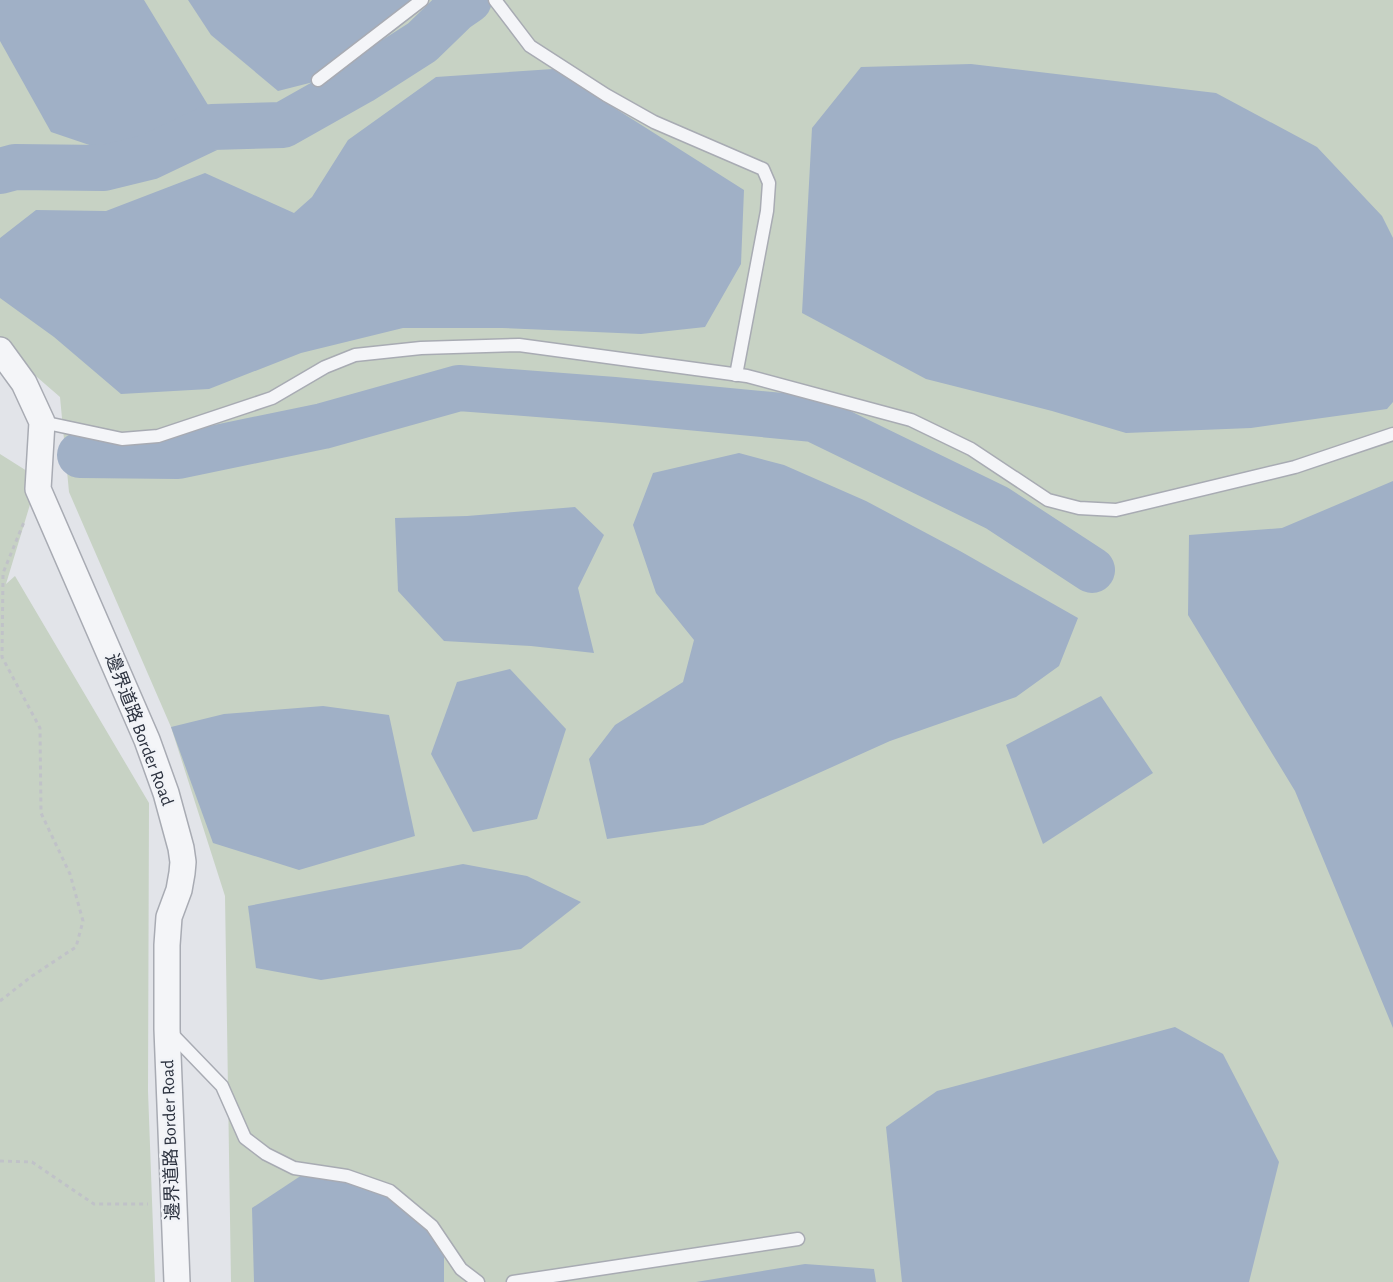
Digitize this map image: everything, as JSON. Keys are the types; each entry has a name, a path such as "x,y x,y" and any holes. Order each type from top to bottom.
{"street":[{"name":"邊界道路 Border Road","path":"0,350 24,383 42,422 38,489 147,740 166,793 181,848 182,873 179,890 172,905 167,929 167,1029 177,1282"}],"lane":[{"path":"318,80 422,0"},
{"path":"495,0 530,46 606,95 654,122 763,169 770,182 767,211 736,375"},
{"path":"42,422 122,439 158,436 272,398 325,367 355,355 421,348 519,345 736,375 911,420 970,449 1048,500 1079,508 1116,510 1295,467 1393,434"},
{"path":"167,1029 222,1086 245,1138 266,1154 294,1168 347,1176 390,1191 432,1226 461,1269 478,1282"},
{"path":"513,1282 798,1239"}],"path":[{"path":"0,1001 32,976 76,947 83,921 70,874 41,813 40,728 2,657 4,573 38,489"},
{"path":"0,1162 32,1162 94,1204 174,1204"}],"green space":[{"path":"0,0 1393,0 1393,1282 231,1282 225,896 171,727 69,492 60,397 0,345"},
{"path":"0,454 38,478 6,584 15,576 149,803 148,1091 155,1282 0,1282"}],"water":[{"path":"0,0 144,0 208,105 116,154 51,132 0,41"},
{"path":"188,0 428,0 422,9 337,76 278,91 211,35"},
{"path":"971,64 1216,93 1317,147 1382,216 1393,238 1393,402 1387,409 1251,428 1126,433 1052,411 926,379 802,313 812,128 861,67"},
{"path":"553,69 744,190 741,264 705,327 641,334 502,328 403,328 301,353 209,389 121,394 54,337 0,298 0,238 36,210 106,211 205,173 294,213 312,197 348,140 436,77"},
{"path":"739,453 784,465 866,501 960,551 1078,618 1059,666 1016,697 890,741 703,825 607,839 589,759 615,725 683,682 694,640 656,593 633,525 653,473"},
{"path":"1393,481 1393,1028 1295,791 1188,615 1189,535 1282,528"},
{"path":"575,507 604,535 578,588 594,653 531,646 444,641 398,591 395,518 467,516"},
{"path":"510,669 566,729 537,819 473,832 431,754 457,682"},
{"path":"1101,696 1153,773 1043,844 1006,745"},
{"path":"323,706 389,715 415,836 299,870 213,843 171,727 224,714"},
{"path":"463,864 527,876 581,902 521,949 321,980 256,968 248,906"},
{"path":"1175,1027 1223,1054 1279,1162 1249,1282 902,1282 886,1127 937,1091"},
{"path":"302,1175 374,1182 444,1239 444,1282 254,1282 252,1208"},
{"path":"805,1264 874,1269 876,1282 696,1282"}],"waterway":[{"path":"0,171 15,167 104,168 149,157 212,127 283,125 361,81 422,42 456,9 469,0"},
{"path":"80,455 178,456 323,426 459,388 614,400 814,419 997,508 1092,570"}]}
